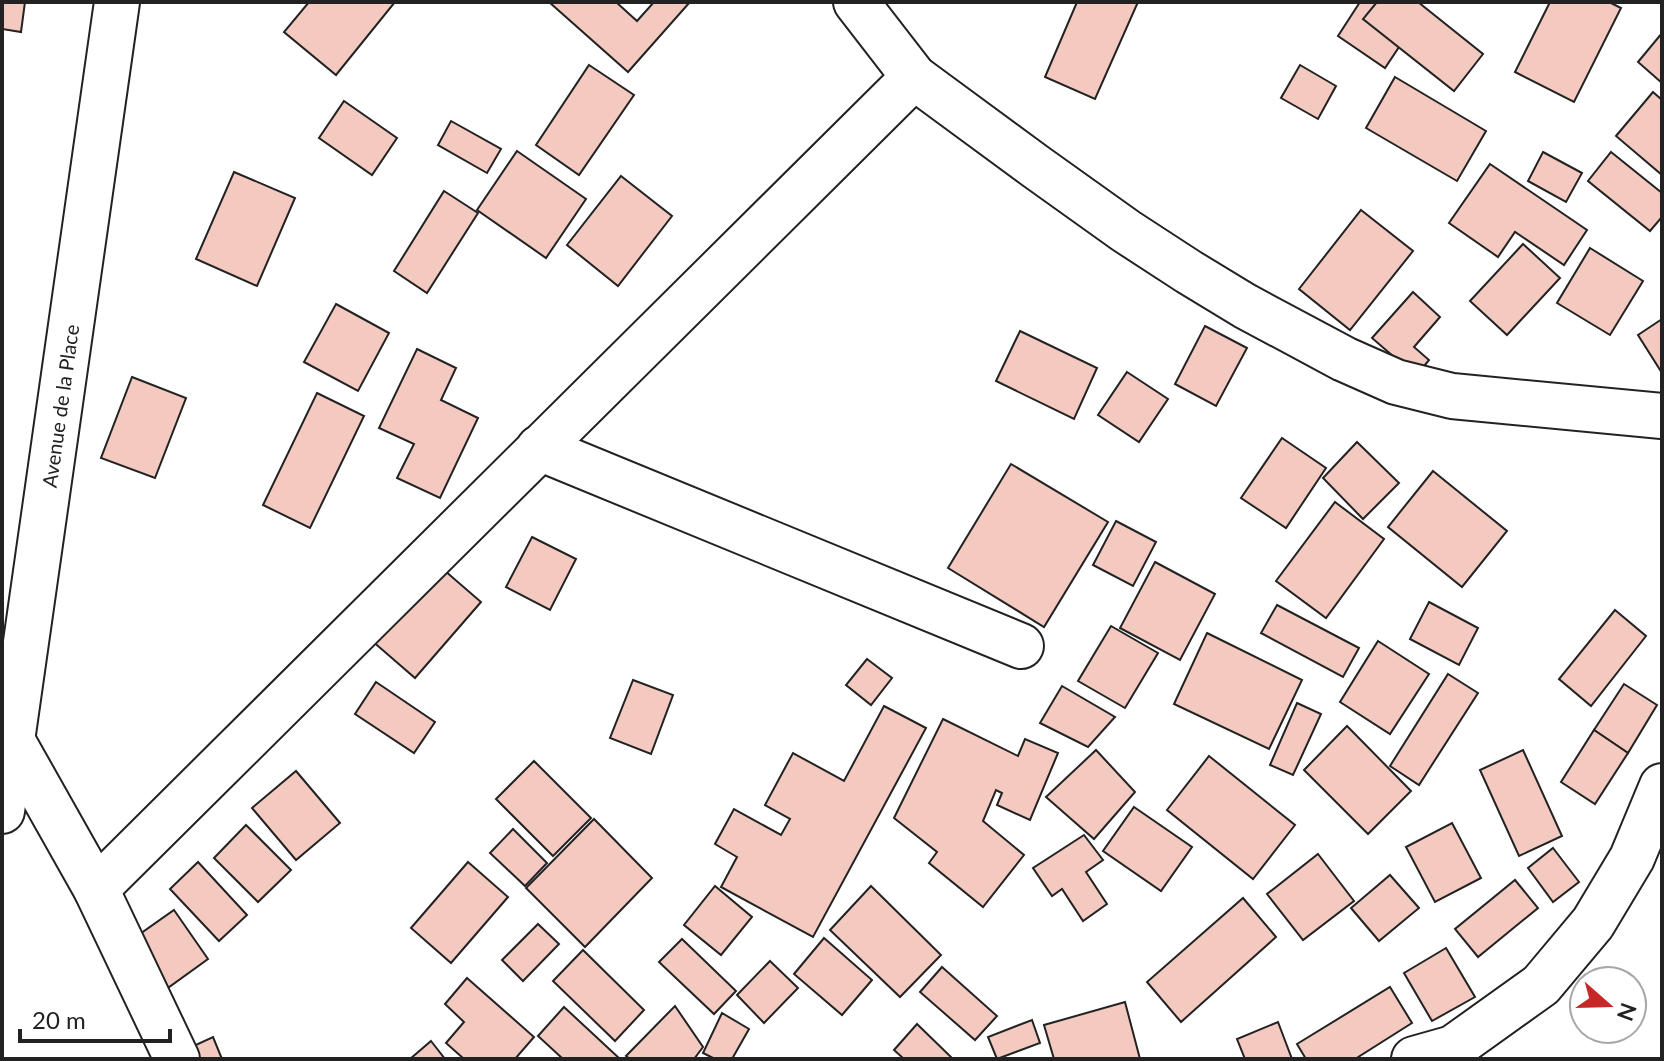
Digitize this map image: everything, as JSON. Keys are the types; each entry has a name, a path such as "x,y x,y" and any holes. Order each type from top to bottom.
{"street":[{"name":"Avenue de la Place","path":"2,811 7,739 117,2"},
{"path":"856,2 914,77 1035,166 1163,256 1245,306 1344,359 1396,382 1452,396 1662,416"},
{"path":"96,889 914,77"},
{"path":"539,448 1021,646"},
{"path":"7,739 96,889 177,1059"},
{"path":"1414,1059 1453,1048 1541,985 1601,910 1632,858 1662,786"}],"building":[{"path":"2,2 25,2 21,32 2,29"},
{"path":"309,2 395,2 336,75 284,32"},
{"path":"549,2 616,2 637,21 654,2 690,2 628,72"},
{"path":"1077,2 1138,2 1095,99 1045,77"},
{"path":"1360,2 1411,2 1423,11 1385,68 1338,36"},
{"path":"1377,2 1418,2 1483,54 1454,91 1363,19"},
{"path":"1550,2 1609,2 1621,8 1574,102 1515,72"},
{"path":"1662,33 1662,83 1638,62"},
{"path":"589,65 634,95 579,175 536,145"},
{"path":"1300,65 1336,86 1318,119 1281,98"},
{"path":"1395,77 1486,131 1457,181 1366,128"},
{"path":"1653,92 1662,100 1662,175 1616,136"},
{"path":"344,101 397,138 372,175 319,138"},
{"path":"451,121 501,149 487,173 438,145"},
{"path":"517,151 586,199 546,258 477,210"},
{"path":"1543,152 1582,173 1566,202 1528,181"},
{"path":"1611,152 1662,193 1662,217 1650,231 1588,181"},
{"path":"1490,164 1587,230 1564,265 1515,232 1498,257 1449,223"},
{"path":"234,172 295,198 257,286 196,259"},
{"path":"621,176 672,216 618,286 567,245"},
{"path":"444,191 478,213 427,293 394,271"},
{"path":"1361,210 1413,251 1350,330 1299,289"},
{"path":"1523,244 1560,278 1507,335 1470,301"},
{"path":"1590,248 1643,281 1610,335 1557,303"},
{"path":"1413,292 1440,317 1414,347 1429,360 1416,376 1372,338"},
{"path":"336,304 389,333 358,391 304,362"},
{"path":"1662,319 1662,373 1638,335"},
{"path":"1205,326 1247,348 1216,406 1175,384"},
{"path":"1020,331 1097,368 1074,419 996,381"},
{"path":"417,349 456,368 441,400 478,418 440,498 397,478 414,444 379,428"},
{"path":"1127,372 1168,399 1139,442 1098,415"},
{"path":"132,377 186,398 155,478 101,458"},
{"path":"317,393 364,416 310,528 263,505"},
{"path":"1282,438 1326,468 1286,528 1241,498"},
{"path":"1357,442 1399,483 1363,519 1323,478"},
{"path":"1011,464 1108,522 1044,627 948,568"},
{"path":"1433,471 1507,531 1462,587 1388,527"},
{"path":"1335,502 1384,539 1326,618 1276,581"},
{"path":"1116,521 1156,542 1133,586 1093,565"},
{"path":"532,537 576,559 550,610 506,587"},
{"path":"1155,562 1215,594 1180,660 1120,628"},
{"path":"437,564 481,602 415,678 371,640"},
{"path":"1429,602 1478,628 1459,665 1410,639"},
{"path":"1277,605 1359,648 1343,677 1261,633"},
{"path":"1615,610 1646,636 1591,706 1559,679"},
{"path":"1111,626 1158,653 1125,708 1078,681"},
{"path":"1207,633 1302,680 1269,749 1174,704"},
{"path":"1378,641 1429,674 1390,734 1340,702"},
{"path":"867,659 892,678 871,705 846,685"},
{"path":"1448,674 1478,693 1419,785 1390,766"},
{"path":"633,680 673,695 651,754 610,738"},
{"path":"376,682 435,722 414,753 355,714"},
{"path":"1624,684 1657,705 1628,753 1594,730"},
{"path":"1062,686 1115,717 1088,747 1040,723"},
{"path":"1297,703 1321,714 1293,775 1270,765"},
{"path":"884,706 926,728 813,937 721,887 737,857 715,844 734,809 781,835 790,819 765,805 793,753 844,781"},
{"path":"943,719 1018,756 1025,739 1058,753 1030,820 997,805 1002,793 996,790 983,821 1024,855 983,907 929,863 937,852 894,818"},
{"path":"1347,726 1411,791 1368,834 1304,770"},
{"path":"1594,730 1628,753 1595,804 1561,782"},
{"path":"1096,750 1135,792 1094,839 1046,797"},
{"path":"1523,750 1562,836 1519,856 1480,770"},
{"path":"1209,756 1295,825 1253,879 1167,810"},
{"path":"534,761 591,818 553,856 496,799"},
{"path":"296,771 340,823 296,860 252,808"},
{"path":"1134,807 1192,847 1161,891 1103,851"},
{"path":"594,819 652,878 585,947 526,888"},
{"path":"1452,823 1481,878 1435,902 1406,847"},
{"path":"246,825 291,870 258,902 214,858"},
{"path":"513,829 547,863 525,886 490,853"},
{"path":"1084,835 1103,860 1086,872 1107,904 1083,921 1062,889 1052,896 1033,868"},
{"path":"1553,848 1579,882 1553,902 1528,868"},
{"path":"1318,854 1354,901 1303,940 1267,894"},
{"path":"198,862 247,915 219,941 170,889"},
{"path":"468,862 508,897 451,963 411,928"},
{"path":"1390,875 1419,908 1379,941 1351,908"},
{"path":"1515,880 1538,908 1478,957 1455,929"},
{"path":"715,886 752,917 721,955 684,925"},
{"path":"871,886 941,955 900,997 830,930"},
{"path":"1243,898 1276,937 1181,1022 1147,982"},
{"path":"174,910 208,959 165,990 130,941"},
{"path":"538,924 559,944 523,981 502,960"},
{"path":"824,938 872,980 842,1015 794,974"},
{"path":"682,939 736,991 714,1014 659,962"},
{"path":"1446,948 1475,997 1432,1021 1404,973"},
{"path":"583,950 644,1010 615,1041 553,981"},
{"path":"770,961 798,988 764,1023 737,995"},
{"path":"942,967 997,1016 975,1040 920,992"},
{"path":"467,978 534,1037 515,1059 464,1059 446,1043 464,1022 445,1004"},
{"path":"1390,987 1412,1023 1355,1059 1306,1059 1297,1044"},
{"path":"1125,1002 1140,1059 1054,1059 1044,1025"},
{"path":"675,1006 703,1047 694,1059 630,1059 626,1056"},
{"path":"564,1007 620,1059 563,1059 538,1036"},
{"path":"722,1013 749,1029 732,1059 715,1059 703,1053"},
{"path":"1032,1020 1040,1043 997,1059 988,1037"},
{"path":"1278,1022 1292,1059 1245,1059 1237,1039"},
{"path":"917,1024 953,1059 904,1059 894,1050"},
{"path":"213,1037 222,1059 192,1059 187,1049"},
{"path":"431,1041 445,1059 410,1059"}]}
